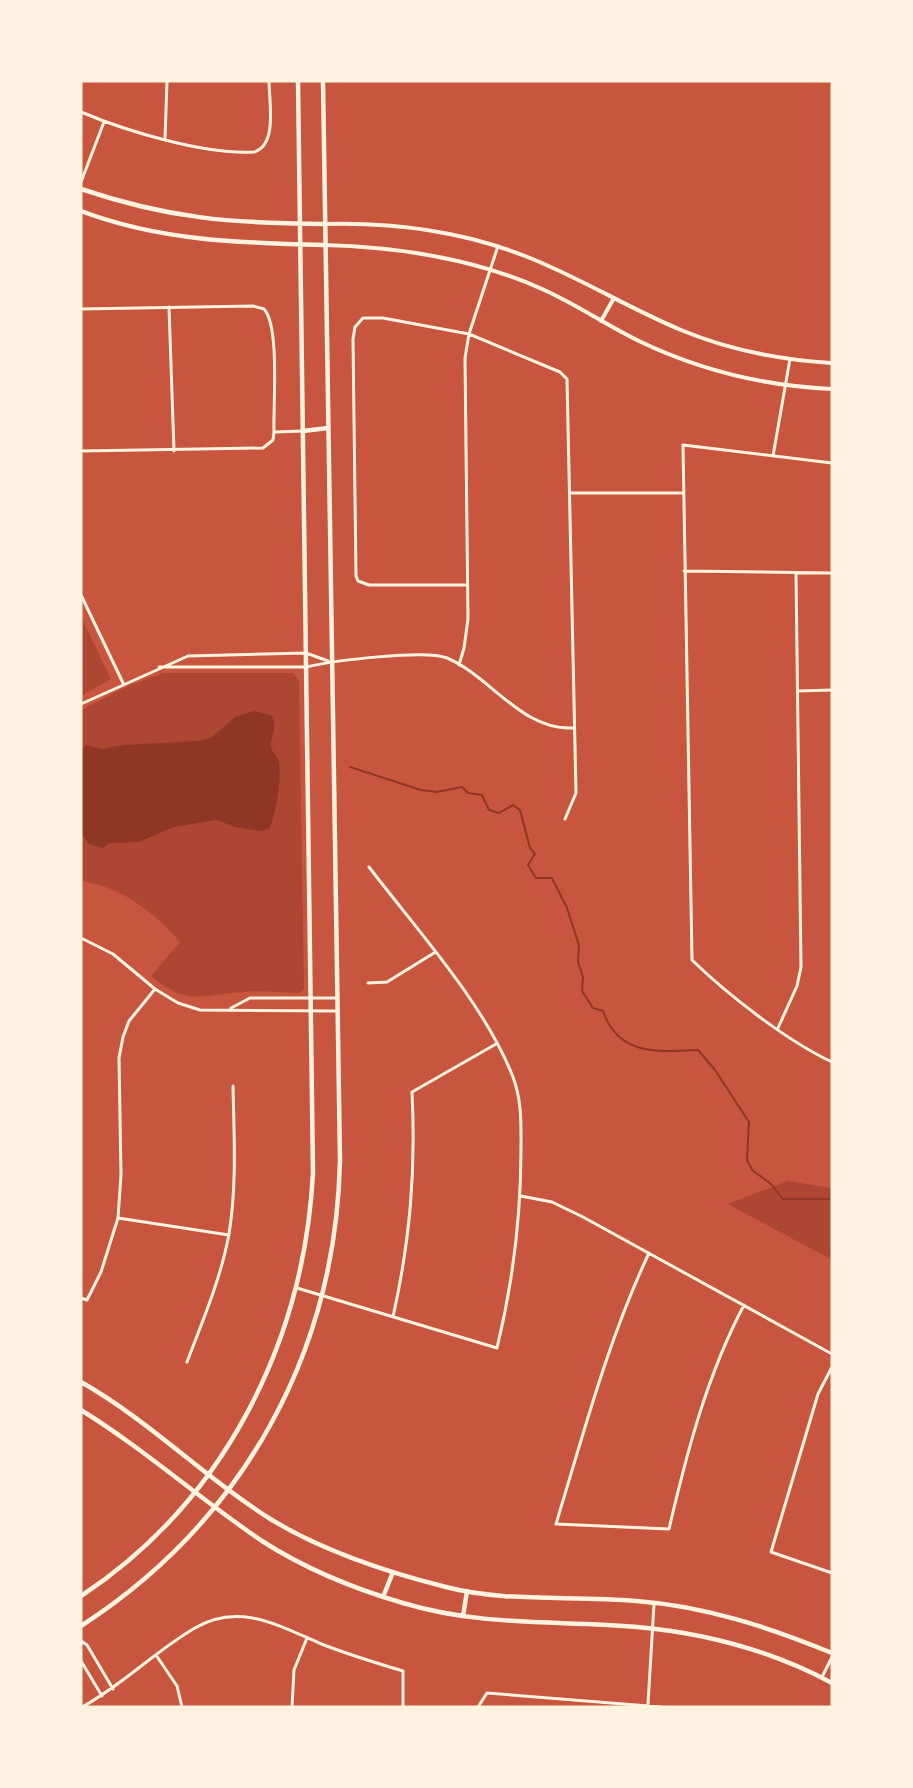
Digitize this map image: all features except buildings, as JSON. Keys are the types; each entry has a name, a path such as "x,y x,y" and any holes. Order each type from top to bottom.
{"main road":[{"path":"81,1596 126,1563 196,1493 241,1425 263,1383 297,1288 309,1224 313,1173 298,224 298,81"},
{"path":"81,1626 142,1583 181,1546 230,1489 263,1438 289,1389 311,1335 322,1296 339,1190 322,81"},
{"path":"81,189 127,204 183,217 258,224 324,224"},
{"path":"81,211 151,232 213,241 324,245"},
{"path":"303,430 328,428"},
{"path":"81,1382 137,1419 230,1489 299,1535 393,1572 467,1591 521,1597 655,1602 729,1616 776,1631 832,1655"},
{"path":"81,1410 276,1550 383,1597 463,1616 500,1622 652,1629 706,1637 747,1648 832,1683"},
{"path":"383,1597 393,1572"},
{"path":"463,1616 467,1591"}],"street":[{"path":"165,140 167,81"},
{"path":"81,112 104,122 165,140 239,152 254,152 262,149 269,137 269,81"},
{"path":"81,182 104,122"},
{"path":"324,224 392,225 498,246 550,266 614,298 706,339 734,348 790,359 832,363"},
{"path":"324,245 410,250 489,269 543,289 652,347 718,371 786,385 832,389"},
{"path":"459,665 466,635 467,585 464,369 469,334 498,246"},
{"path":"601,321 614,298"},
{"path":"81,309 253,306 264,309 272,324 274,416 273,440 263,448 83,452"},
{"path":"169,307 174,451"},
{"path":"467,585 369,585 358,581 355,570 352,339 358,321 370,317 383,318 469,334 560,372 567,379 575,799 565,819"},
{"path":"773,456 790,359"},
{"path":"274,432 303,430"},
{"path":"832,463 683,445 692,960 732,994 778,1028 832,1062"},
{"path":"570,493 683,493"},
{"path":"684,571 832,573"},
{"path":"778,1028 797,986 801,967 796,573"},
{"path":"81,595 123,683"},
{"path":"81,704 123,683 188,656 306,653 330,662"},
{"path":"159,667 306,667 330,662 428,654 448,659 459,665 537,721 561,729 573,728"},
{"path":"798,691 832,690"},
{"path":"297,1288 496,1348 512,1274 521,1196 521,1105 513,1077 465,993 369,867"},
{"path":"81,938 113,954 155,989 178,1004 200,1010 336,1011"},
{"path":"368,983 387,982 434,952"},
{"path":"81,1298 87,1300 101,1272 118,1218 121,1175 119,1058 129,1021 155,989"},
{"path":"230,1009 250,998 336,998"},
{"path":"393,1317 406,1257 413,1194 412,1092 496,1044"},
{"path":"187,1362 217,1284 229,1235 234,1180 233,1086"},
{"path":"521,1196 552,1202 832,1354"},
{"path":"118,1218 229,1235"},
{"path":"649,1253 615,1329 556,1524 669,1529 683,1468 721,1349 744,1305"},
{"path":"832,1367 818,1394 771,1552 832,1573"},
{"path":"648,1704 655,1602"},
{"path":"82,1707 114,1689 156,1654 195,1628 228,1616 263,1619 307,1638 403,1671 404,1707"},
{"path":"292,1707 294,1670 307,1638"},
{"path":"81,1641 87,1645 114,1689"},
{"path":"156,1654 177,1686 182,1707"},
{"path":"821,1678 832,1655"},
{"path":"81,1661 102,1696"},
{"path":"478,1707 487,1693 648,1704 661,1707"}],"shaded area":[{"path":"81,617 111,679 81,696"},
{"path":"163,673 293,673 299,681 304,989 299,993 250,991 194,996 175,992 151,976 180,942 136,902 110,889 81,881 81,710 128,686"},
{"path":"254,711 271,715 274,723 271,747 278,759 280,774 276,805 269,829 260,831 235,827 217,820 174,827 139,842 109,843 103,848 89,844 81,833 81,762 82,750 86,745 101,749 124,745 198,741 211,738 235,717"},
{"path":"788,1181 832,1188 832,1260 728,1204"}],"waterway":[{"path":"350,767 421,790 437,792 462,787 468,793 482,795 489,810 499,813 513,805 520,810 530,848 535,854 528,865 536,878 552,878 567,908 579,945 578,962 583,977 582,991 593,1008 603,1011 610,1026 629,1044 654,1050 698,1050 715,1070 749,1122 747,1160 752,1170 771,1184 783,1199 832,1199"}]}
